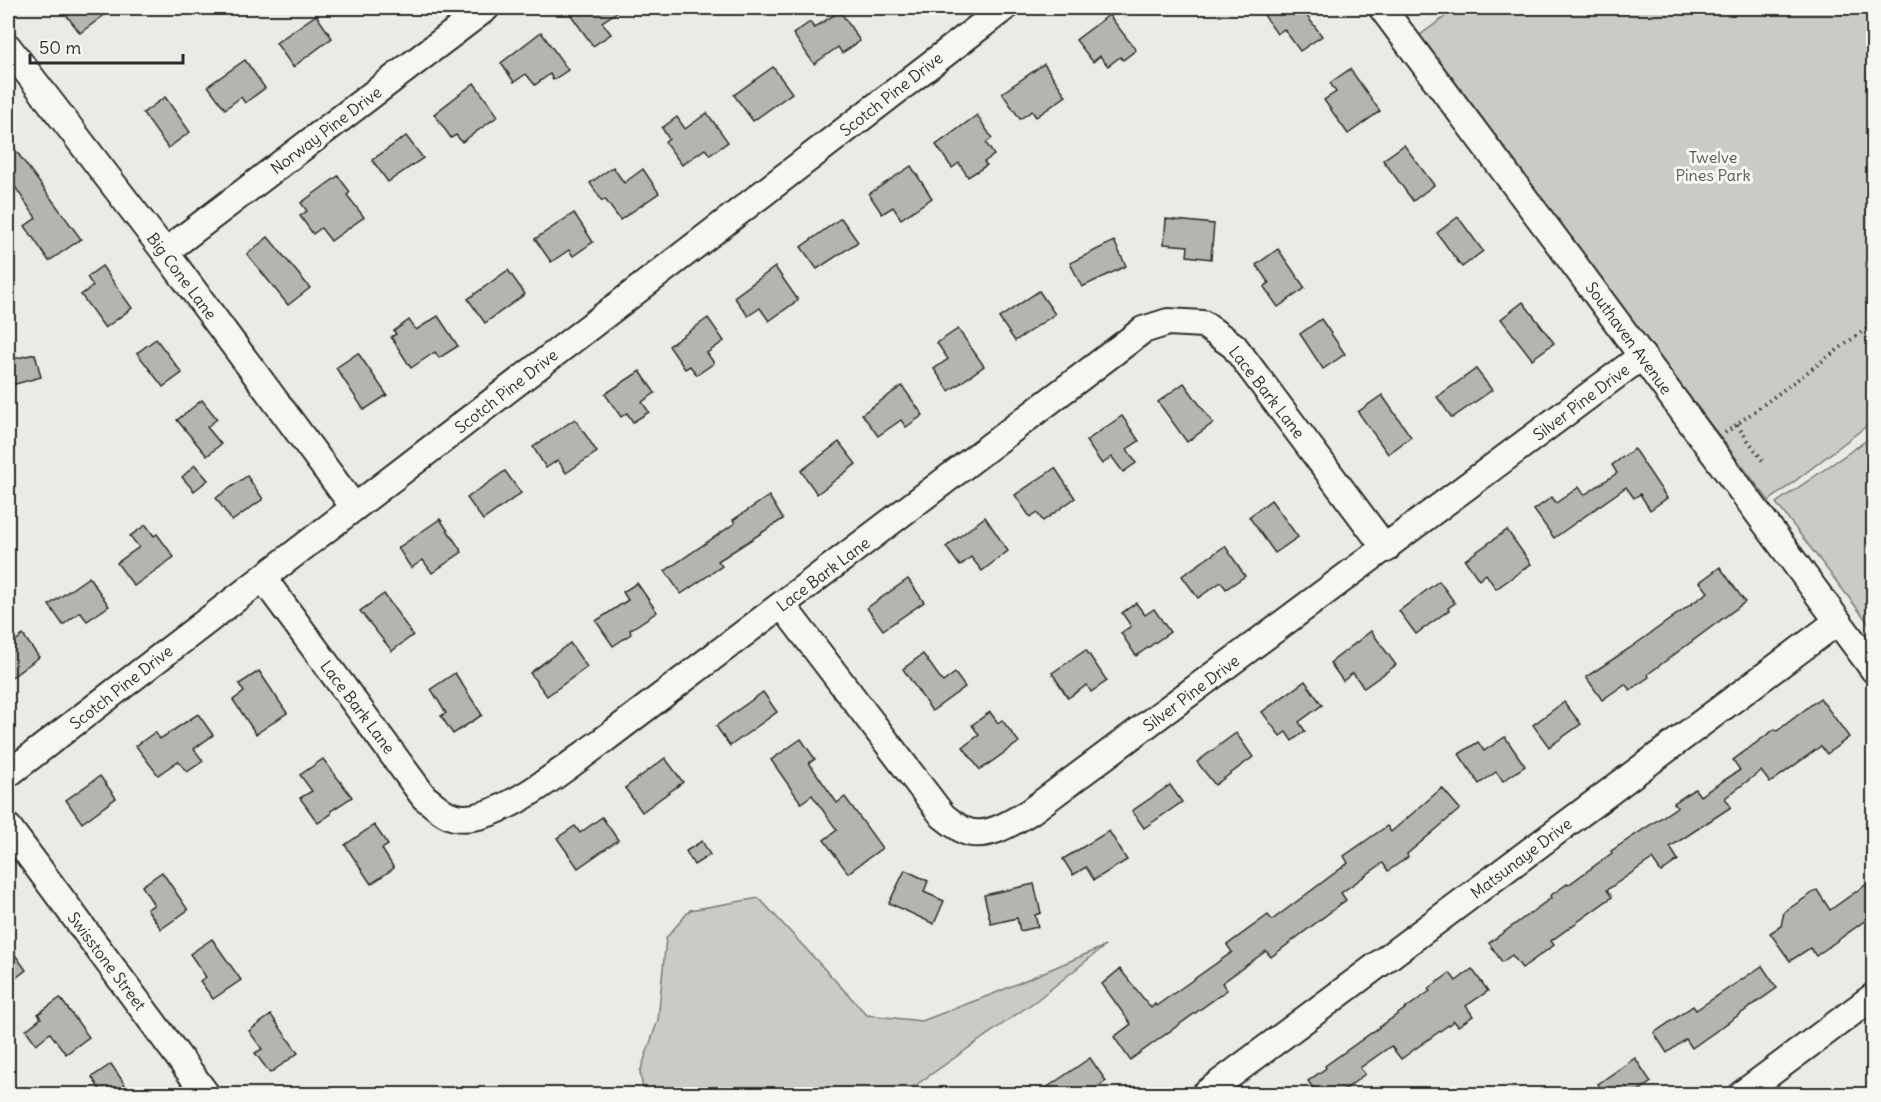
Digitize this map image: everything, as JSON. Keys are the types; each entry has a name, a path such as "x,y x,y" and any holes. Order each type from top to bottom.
{"street":[{"name":"Norway Pine Drive","path":"165,252 486,8"},
{"name":"Southaven Avenue","path":"1382,8 1874,670"},
{"name":"Scotch Pine Drive","path":"8,774 1000,9"},
{"name":"Big Cone Lane","path":"8,46 165,252 354,507"},
{"name":"Lace Bark Lane","path":"262,578 424,796 448,814 471,818 493,812 518,801 601,742 1143,330 1168,322 1203,324 1234,346 1386,549"},
{"name":"Silver Pine Drive","path":"782,605 943,816 965,832 990,833 1011,824 1031,811 1386,549 1642,356"},
{"name":"Matsunaye Drive","path":"1205,1095 1837,622"},
{"name":"Swisstone Street","path":"8,827 206,1095"},
{"path":"1742,1095 1874,996"}],"path":[{"path":"1763,460 1737,425 1874,323"}],"green space":[{"name":"Twelve Pines Park","path":"1457,8 1873,8 1873,421 1769,501 1416,38"},
{"path":"1873,436 1873,629 1776,503"},
{"path":"759,898 867,1015 922,1021 993,994 1105,946 1037,1000 903,1094 644,1094 640,1072 658,1020 666,938 690,910"}],"building":[{"path":"61,8 114,8 80,33"},
{"path":"566,8 623,8 602,22 611,34 593,46"},
{"path":"1274,8 1301,8 1322,36 1300,51 1284,29 1277,34 1264,15"},
{"path":"840,11 860,41 842,53 838,47 814,64 793,34 810,22 814,28"},
{"path":"316,15 332,38 293,67 276,43"},
{"path":"1109,15 1136,50 1123,60 1120,57 1108,66 1100,56 1093,62 1076,40"},
{"path":"541,32 568,70 553,80 550,74 535,85 526,74 514,82 501,63"},
{"path":"245,60 265,88 245,103 241,97 225,109 208,86"},
{"path":"1044,64 1066,96 1036,117 1032,111 1020,119 1002,93"},
{"path":"773,67 792,93 753,121 734,95"},
{"path":"1350,69 1380,111 1348,134 1324,100 1336,92 1330,83"},
{"path":"474,83 498,116 462,142 456,135 451,138 434,114"},
{"path":"165,97 190,132 168,148 143,113"},
{"path":"707,113 728,142 710,155 705,149 682,165 665,142 669,139 662,128 677,117 685,129"},
{"path":"977,115 992,138 986,143 994,155 984,162 987,165 968,177 959,163 952,168 936,145"},
{"path":"406,136 423,158 388,182 372,160"},
{"path":"8,140 81,239 49,261 25,226 36,218 14,185 8,190"},
{"path":"1404,145 1434,185 1413,201 1383,160"},
{"path":"911,166 932,198 901,219 893,207 882,214 869,194"},
{"path":"613,167 624,183 643,169 659,193 620,220 605,199 602,201 590,183"},
{"path":"338,176 350,192 347,195 364,217 331,241 321,228 313,234 300,216 307,211 301,203"},
{"path":"574,213 593,242 573,256 569,250 551,262 535,239"},
{"path":"1458,217 1483,251 1462,267 1437,233"},
{"path":"841,218 858,242 817,269 801,247"},
{"path":"1166,219 1214,224 1211,259 1187,256 1188,246 1164,244"},
{"path":"268,237 310,288 288,305 247,254"},
{"path":"1114,241 1126,266 1082,287 1070,263"},
{"path":"1278,249 1305,288 1278,307 1264,287 1269,283 1256,265"},
{"path":"102,266 132,308 105,328 81,295 93,286 87,277"},
{"path":"775,267 798,300 769,321 760,308 748,316 734,297"},
{"path":"508,270 525,294 485,323 468,299"},
{"path":"1039,291 1055,314 1015,341 999,318"},
{"path":"1523,302 1554,343 1532,359 1501,319"},
{"path":"438,316 458,346 439,358 435,352 411,368 391,337 396,334 394,331 409,320 416,330"},
{"path":"708,318 724,341 707,353 714,363 697,375 690,366 685,369 669,346"},
{"path":"1321,319 1345,354 1323,369 1300,334"},
{"path":"958,329 984,366 949,391 934,369 948,359 937,343"},
{"path":"156,339 182,373 163,387 137,353"},
{"path":"358,353 387,395 364,410 336,368"},
{"path":"35,354 41,377 8,386 8,360"},
{"path":"1476,369 1492,390 1452,418 1437,397"},
{"path":"640,371 655,393 642,402 649,412 633,422 627,413 621,417 605,394"},
{"path":"1184,383 1213,423 1187,442 1158,402"},
{"path":"902,386 923,415 906,427 901,420 878,436 862,414"},
{"path":"1382,395 1411,437 1388,454 1358,412"},
{"path":"202,400 217,419 207,427 221,444 207,456 177,420"},
{"path":"1122,416 1139,441 1127,449 1136,463 1123,472 1112,457 1102,464 1086,441"},
{"path":"575,419 597,452 566,473 558,460 546,468 533,447"},
{"path":"839,442 856,464 817,494 801,471"},
{"path":"1634,449 1667,498 1650,510 1640,494 1634,498 1626,487 1554,538 1534,510 1552,497 1556,503 1579,487 1584,495 1617,473 1612,465"},
{"path":"195,465 208,480 194,491 182,477"},
{"path":"1055,468 1075,498 1043,521 1037,513 1030,517 1015,495"},
{"path":"505,471 521,493 483,520 467,498"},
{"path":"247,476 263,499 232,521 216,498"},
{"path":"769,496 783,519 718,561 722,566 681,594 665,571 735,523 733,520"},
{"path":"1271,500 1298,537 1275,553 1249,517"},
{"path":"985,517 1008,551 982,571 971,557 960,566 946,547"},
{"path":"440,519 462,552 432,573 423,560 411,568 398,548"},
{"path":"146,525 154,536 157,534 174,557 134,586 117,563 139,547 130,536"},
{"path":"1507,530 1531,564 1496,589 1486,574 1479,580 1465,560"},
{"path":"1225,546 1245,576 1226,589 1221,582 1198,598 1182,576"},
{"path":"1720,567 1745,602 1648,674 1649,677 1630,690 1625,684 1602,700 1586,677 1708,592 1700,582"},
{"path":"89,577 109,606 87,621 80,612 63,625 49,605"},
{"path":"908,579 924,602 883,630 867,608"},
{"path":"1439,581 1455,603 1416,634 1399,611"},
{"path":"637,583 657,612 630,630 631,634 613,646 596,621 628,600 623,592"},
{"path":"384,594 413,635 392,651 360,611"},
{"path":"1136,603 1145,615 1154,609 1170,632 1136,656 1121,633 1131,626 1122,613"},
{"path":"1371,631 1396,665 1364,688 1353,673 1343,681 1330,663"},
{"path":"23,635 39,657 8,680 8,647"},
{"path":"570,643 587,667 547,696 530,673"},
{"path":"1086,650 1107,681 1091,692 1087,685 1068,698 1052,673"},
{"path":"923,654 943,682 955,673 965,687 932,711 903,669"},
{"path":"259,671 287,713 256,734 233,700 244,692 239,684"},
{"path":"455,673 482,715 453,734 441,716 446,713 431,689"},
{"path":"1305,681 1322,705 1299,722 1305,731 1292,741 1286,732 1280,736 1262,712"},
{"path":"763,692 777,712 730,746 716,726"},
{"path":"1820,698 1849,737 1827,754 1821,746 1770,783 1761,771 1725,798 1731,807 1670,847 1678,860 1661,872 1652,859 1607,890 1612,897 1551,941 1554,945 1522,968 1512,955 1502,962 1489,943 1551,898 1550,896 1612,853 1611,851 1677,807 1674,803 1695,789 1700,796 1740,770 1733,760 1775,729 1777,731"},
{"path":"1564,702 1581,724 1549,747 1533,725"},
{"path":"990,712 998,723 1002,720 1019,742 980,770 963,747 979,735 972,725"},
{"path":"198,714 213,735 194,749 203,761 187,772 178,761 158,775 136,746 155,732 160,739"},
{"path":"1236,733 1253,757 1215,785 1197,762"},
{"path":"1505,737 1525,766 1503,781 1496,772 1479,784 1459,754 1478,742 1484,751"},
{"path":"801,739 815,759 809,763 837,803 845,797 882,848 848,873 824,840 837,830 812,795 801,803 771,760"},
{"path":"665,758 683,782 642,812 625,788"},
{"path":"323,759 352,797 318,823 300,798 312,791 300,775"},
{"path":"100,776 116,798 82,823 66,800"},
{"path":"1170,785 1182,802 1144,828 1132,811"},
{"path":"1442,788 1460,809 1407,854 1408,857 1388,871 1383,863 1341,893 1346,900 1271,957 1266,951 1222,983 1227,990 1130,1060 1114,1037 1131,1024 1102,984 1120,969 1151,1008 1155,1004 1156,1006 1232,952 1227,945 1268,915 1272,920 1348,863 1344,856 1387,826 1391,832"},
{"path":"602,817 618,840 578,868 557,838 575,826 580,833"},
{"path":"374,825 388,845 382,849 394,868 371,884 345,845"},
{"path":"1109,831 1127,860 1094,880 1086,867 1073,875 1063,859"},
{"path":"702,841 710,855 694,865 686,851"},
{"path":"905,870 928,881 924,892 944,901 934,924 889,903"},
{"path":"162,872 188,910 161,929 147,909 154,905 142,886"},
{"path":"1874,879 1874,914 1816,956 1810,948 1790,961 1770,933 1781,926 1784,912 1817,890 1830,910"},
{"path":"1034,884 1041,913 1035,915 1038,927 1020,931 1017,918 991,924 984,895"},
{"path":"212,939 241,980 213,999 200,981 206,977 190,954"},
{"path":"8,945 26,970 8,984"},
{"path":"1762,966 1777,988 1692,1048 1686,1039 1667,1053 1654,1033 1693,1006 1696,1010"},
{"path":"1472,969 1488,991 1466,1006 1473,1016 1458,1026 1454,1021 1401,1059 1391,1046 1360,1068 1365,1074 1338,1095 1318,1095 1308,1081 1326,1068 1325,1066 1430,991 1428,989 1450,973 1456,981"},
{"path":"60,998 89,1037 66,1054 50,1033 36,1044 26,1030 41,1018 38,1014"},
{"path":"271,1015 298,1053 270,1073 255,1053 262,1049 249,1031"},
{"path":"1090,1058 1106,1081 1087,1095 1036,1095"},
{"path":"1635,1058 1651,1082 1633,1095 1605,1095 1598,1084"},
{"path":"111,1064 132,1095 103,1095 92,1077"}]}
